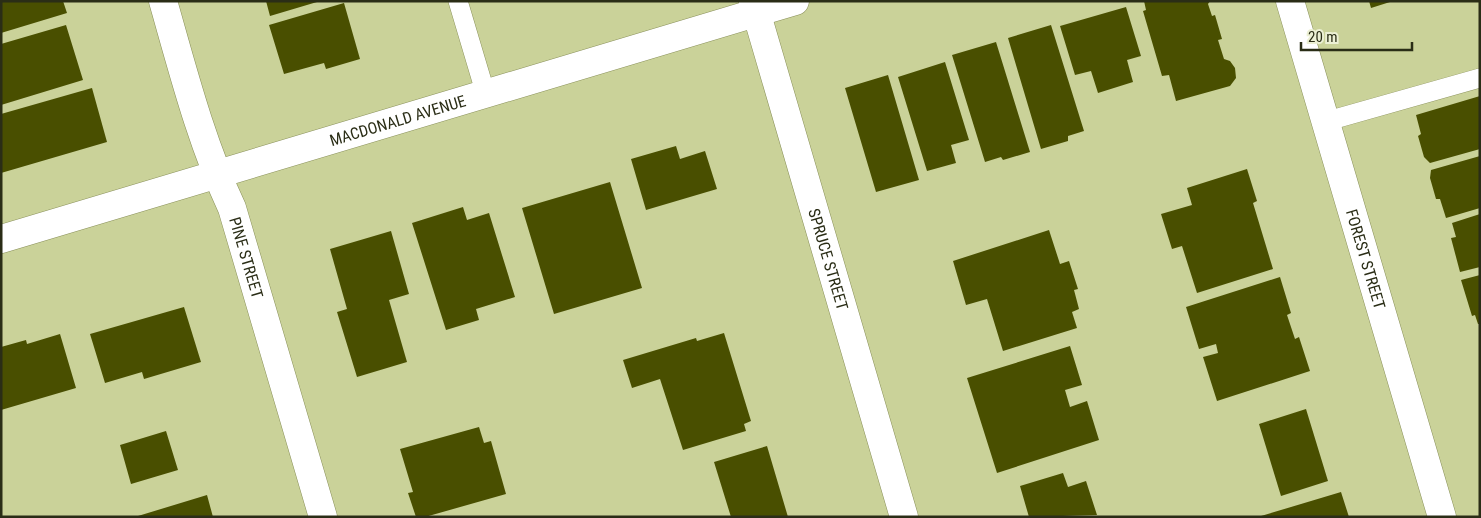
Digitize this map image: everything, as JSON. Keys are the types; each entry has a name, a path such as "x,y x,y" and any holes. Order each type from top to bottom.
{"street":[{"name":"PINE STREET","path":"162,1 217,175 232,208 323,517"},
{"name":"MACDONALD AVENUE","path":"1,239 486,95 754,7 795,1"},
{"name":"FOREST STREET","path":"1290,1 1324,122 1442,517"},
{"name":"SPRUCE STREET","path":"754,7 904,517"}],"lane":[{"path":"458,1 486,95"},
{"path":"1324,122 1480,78"}],"building":[{"path":"1,1 63,1 67,13 1,33"},
{"path":"266,1 317,1 317,2 270,16"},
{"path":"1144,1 1210,1 1208,4 1212,16 1215,15 1222,39 1218,40 1224,59 1230,61 1235,68 1236,78 1230,86 1176,101 1169,75 1162,76 1143,11 1146,10"},
{"path":"1369,1 1390,1 1390,2 1371,8"},
{"path":"344,3 360,59 326,69 324,63 284,74 269,25"},
{"path":"1126,7 1141,56 1127,60 1133,82 1098,93 1091,71 1075,75 1060,26"},
{"path":"66,25 83,80 1,105 1,44"},
{"path":"1051,25 1084,131 1068,136 1068,141 1041,149 1008,38"},
{"path":"996,42 1030,152 1003,160 1001,157 985,162 952,55"},
{"path":"945,62 969,140 951,145 956,163 927,171 898,77"},
{"path":"888,75 919,180 876,192 845,88"},
{"path":"92,88 107,142 1,173 1,114"},
{"path":"1480,96 1480,149 1430,163 1424,157 1418,136 1421,134 1416,115"},
{"path":"676,146 680,159 705,151 717,189 646,210 631,159"},
{"path":"1480,156 1480,208 1446,218 1440,199 1436,199 1430,178 1431,170"},
{"path":"1247,169 1257,201 1253,203 1273,269 1197,293 1182,246 1172,249 1161,214 1192,205 1187,188"},
{"path":"610,182 642,288 554,314 522,208"},
{"path":"463,207 467,220 489,213 515,297 476,309 479,320 446,330 412,223"},
{"path":"1480,214 1480,267 1460,272 1451,238 1456,237 1452,223"},
{"path":"1049,230 1060,264 1069,261 1078,289 1074,290 1079,309 1072,312 1077,328 1003,351 987,299 966,305 953,261"},
{"path":"391,231 409,294 389,300 407,362 357,377 337,312 347,309 330,249"},
{"path":"1480,275 1480,324 1478,324 1475,315 1472,316 1461,280"},
{"path":"1280,277 1291,313 1287,315 1295,339 1299,337 1310,371 1217,401 1203,357 1218,353 1216,344 1199,349 1186,307"},
{"path":"184,307 201,362 144,379 142,372 105,383 90,334"},
{"path":"724,333 751,421 744,424 746,431 683,450 660,379 632,388 623,360 696,338 697,341"},
{"path":"60,334 76,388 1,410 1,347 26,340 27,344"},
{"path":"1070,346 1082,385 1065,390 1070,407 1087,401 1099,440 997,473 967,378"},
{"path":"1306,409 1328,481 1281,496 1259,424"},
{"path":"479,427 484,443 491,441 506,494 425,517 416,517 408,493 413,492 400,449"},
{"path":"166,431 178,470 131,484 120,445"},
{"path":"767,446 788,517 731,517 714,462"},
{"path":"1063,473 1068,487 1086,481 1097,515 1029,517 1020,486"},
{"path":"1341,492 1349,517 1261,517 1261,516"},
{"path":"207,495 213,517 138,517 138,516"}]}
